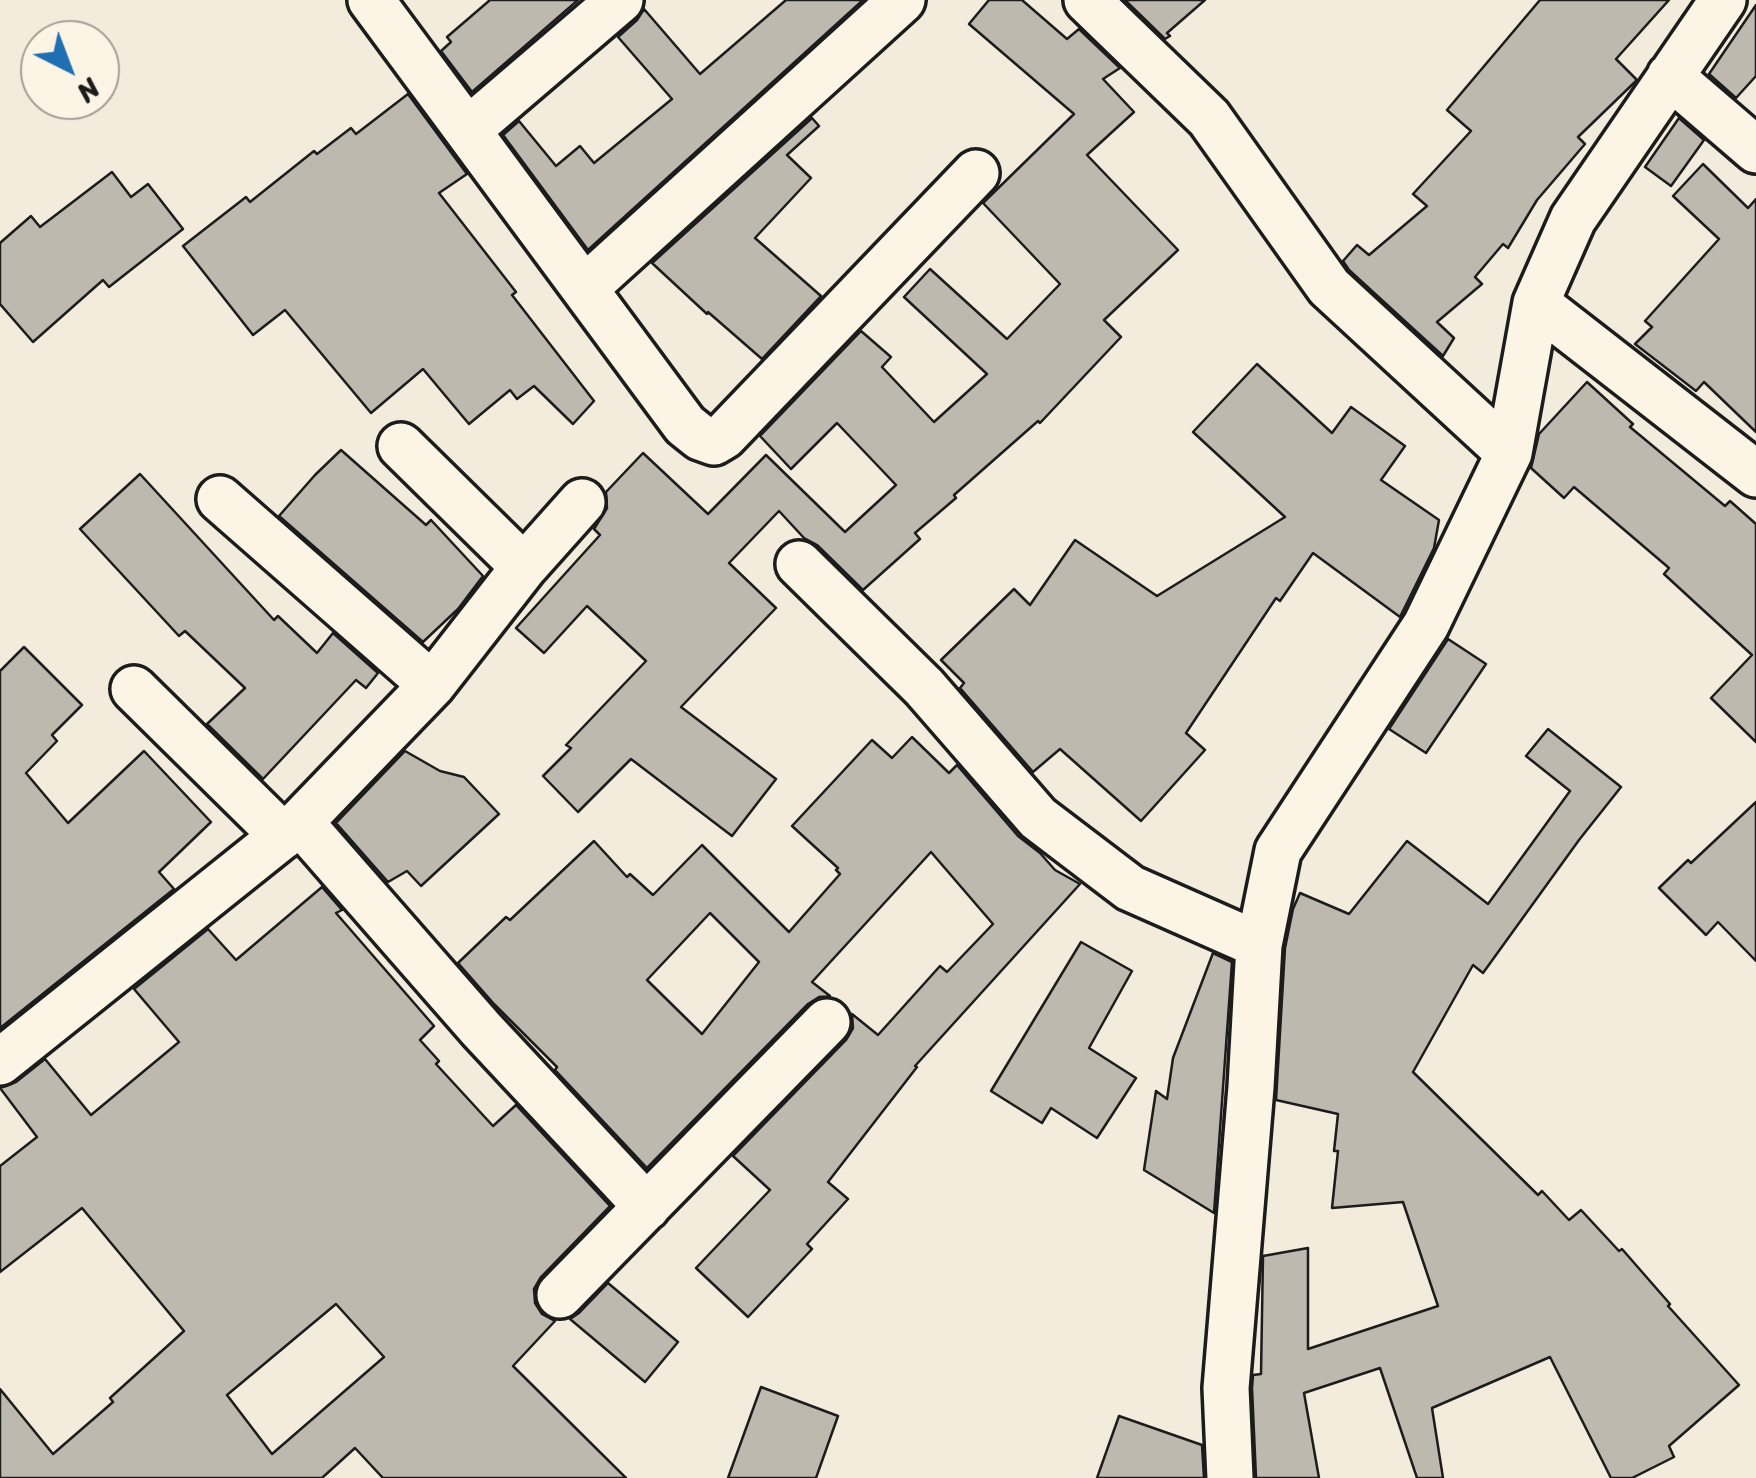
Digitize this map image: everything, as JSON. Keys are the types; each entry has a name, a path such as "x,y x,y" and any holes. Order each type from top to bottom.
{"street":[{"path":"371,0 685,425 700,438 714,442 724,436 976,173"},
{"path":"468,130 620,0"},
{"path":"586,288 902,0"},
{"path":"1087,0 1209,118 1329,287 1509,453"},
{"path":"1230,1478 1226,1388 1259,945 1278,851 1426,625 1509,453 1536,302 1573,218 1723,0"},
{"path":"1670,76 1756,150"},
{"path":"1536,302 1756,474"},
{"path":"400,446 524,567"},
{"path":"220,499 432,685"},
{"path":"0,1062 291,829 432,685 524,567 582,502"},
{"path":"799,564 924,686 1038,818 1130,888 1259,945"},
{"path":"134,689 291,829 647,1207"},
{"path":"560,1295 826,1022"}],"building":[{"path":"490,0 578,0 472,92 441,51 451,42 447,37"},
{"path":"786,0 863,0 588,250 503,135 519,121 556,166 580,146 594,163 672,99 618,37 644,9 700,74"},
{"path":"989,0 1022,0 1067,39 1079,29 1120,68 1103,79 1134,112 1087,155 1178,250 1104,320 1121,337 1040,423 954,495 956,498 915,533 920,539 863,590 779,511 729,563 776,608 681,707 776,779 732,836 631,759 578,812 543,776 571,748 566,745 646,661 587,606 544,653 516,628 600,535 594,529 607,508 606,492 643,453 708,514 766,455 845,532 896,485 837,423 791,469 760,436 861,331 891,357 882,367 934,422 987,374 904,297 930,269 1007,339 1060,284 983,203 1074,114 969,24"},
{"path":"1125,0 1205,0 1165,39"},
{"path":"1540,0 1669,0 1616,59 1637,80 1578,137 1585,144 1537,200 1508,248 1503,244 1475,277 1482,284 1437,322 1454,338 1443,356 1343,261 1357,245 1369,255 1427,206 1413,194 1471,131 1447,110"},
{"path":"1756,5 1756,76 1736,98 1709,74"},
{"path":"408,94 467,174 439,193 594,401 573,424 534,386 517,399 510,390 469,424 423,369 371,413 285,310 253,335 183,246 246,197 250,202 314,151 317,154 351,128 356,134"},
{"path":"812,118 819,126 787,155 811,178 755,238 821,296 762,359 652,263"},
{"path":"1679,118 1704,140 1671,186 1645,167"},
{"path":"1703,164 1748,208 1756,199 1756,432 1704,382 1696,391 1635,344 1652,327 1645,321 1719,239 1673,196"},
{"path":"112,172 131,197 148,184 183,229 109,287 103,280 33,342 0,304 0,243 31,216 40,227"},
{"path":"1257,364 1332,433 1351,407 1405,446 1381,480 1439,520 1434,548 1400,617 1313,553 1280,601 1276,598 1186,733 1205,750 1141,821 1060,749 1033,772 960,688 964,683 941,660 1014,589 1030,605 1075,540 1157,596 1285,517 1193,432"},
{"path":"1587,382 1633,424 1630,427 1725,506 1730,501 1756,524 1756,742 1711,698 1752,655 1664,574 1669,568 1574,487 1564,498 1531,468 1539,434"},
{"path":"341,450 426,525 431,520 483,576 458,609 423,642 279,516"},
{"path":"140,474 274,620 278,616 317,653 333,633 378,673 366,688 356,680 263,779 207,724 245,688 185,631 179,636 80,529"},
{"path":"1448,639 1486,664 1426,753 1389,729"},
{"path":"24,647 82,705 52,735 57,741 26,773 68,823 144,751 211,822 159,872 174,889 0,1028 0,671"},
{"path":"1548,729 1621,787 1483,973 1473,965 1413,1072 1538,1195 1542,1191 1569,1220 1581,1210 1619,1251 1622,1249 1739,1385 1669,1446 1674,1457 1632,1478 1611,1478 1550,1357 1432,1408 1443,1478 1417,1478 1380,1368 1304,1393 1319,1478 1256,1478 1252,1388 1253,1375 1261,1374 1263,1256 1308,1248 1308,1349 1438,1306 1403,1202 1332,1208 1338,1114 1276,1100 1285,948 1293,909 1300,893 1349,914 1407,841 1488,904 1570,791 1526,756"},
{"path":"912,737 949,773 957,765 1018,836 1055,870 1080,884 915,1066 828,1182 848,1199 807,1244 812,1249 748,1317 696,1268 770,1190 733,1156 846,1040 853,1028 852,1014 878,1035 940,966 947,972 993,924 931,852 812,982 830,996 808,1004 647,1168 458,963 594,841 627,877 630,874 653,895 702,845 789,932 840,874 792,826 872,740 892,758","holes":["710,913 759,962 702,1034 647,980"]},
{"path":"405,751 440,771 464,777 499,814 421,886 407,871 388,882 336,823"},
{"path":"1756,802 1756,961 1718,922 1706,935 1659,888"},
{"path":"322,887 342,910 336,913 434,1026 420,1040 439,1061 436,1064 493,1126 516,1105 610,1206 541,1277 534,1289 535,1303 542,1314 555,1321 513,1366 626,1478 383,1478 355,1448 322,1478 0,1478 0,1389 53,1454 113,1402 110,1398 184,1331 82,1208 0,1272 0,1166 37,1137 0,1088 16,1082 45,1059 91,1115 179,1042 134,989 208,929 236,960","holes":["336,1304 384,1357 272,1454 227,1395"]},
{"path":"1081,942 1132,971 1089,1048 1136,1078 1097,1138 1051,1108 1042,1123 991,1091"},
{"path":"1213,953 1232,962 1214,1213 1144,1170 1156,1091 1167,1099 1173,1058"},
{"path":"608,1283 678,1342 645,1382 570,1319"},
{"path":"761,1387 838,1416 816,1478 728,1478"},
{"path":"1119,1416 1202,1445 1204,1478 1097,1478"}]}
